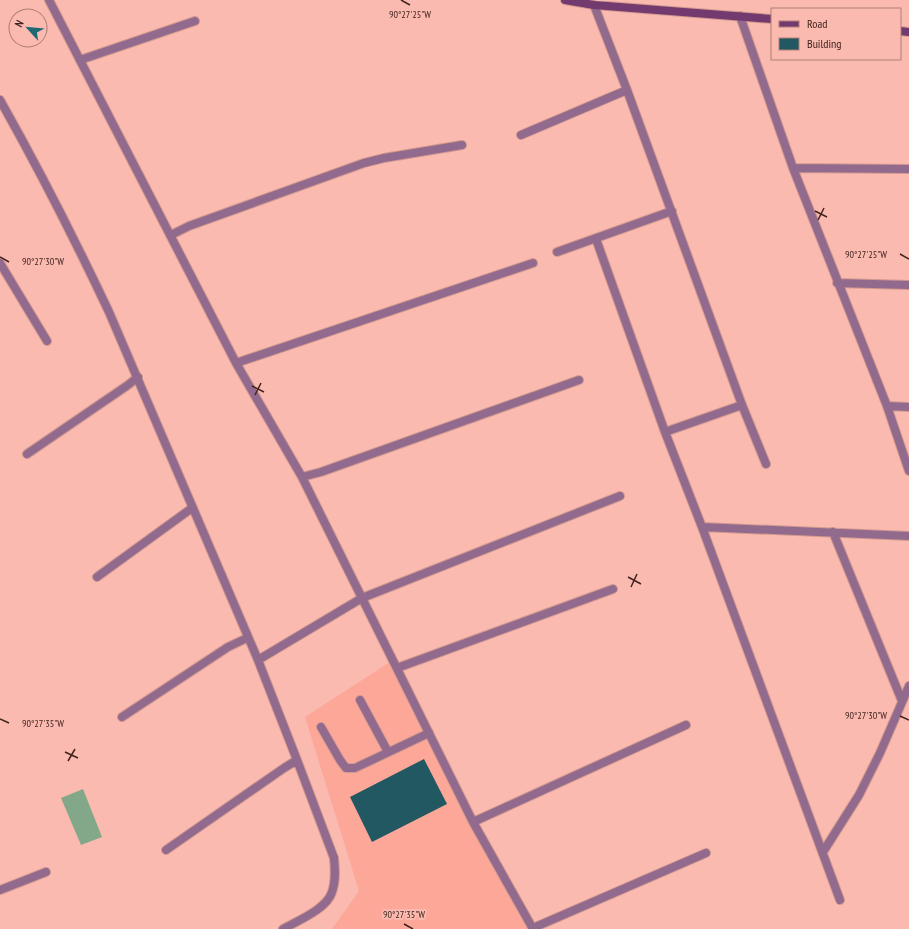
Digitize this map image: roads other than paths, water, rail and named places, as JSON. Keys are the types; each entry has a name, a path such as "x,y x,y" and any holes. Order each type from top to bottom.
{"street":[{"path":"49,0 236,363 302,477 474,822 533,929 706,853"},
{"path":"565,0 594,5 771,19"},
{"path":"594,5 672,211 742,405 766,464"},
{"path":"740,16 793,168 837,283 887,406 909,471"},
{"path":"80,60 195,21"},
{"path":"521,136 627,90"},
{"path":"0,100 28,150 84,259 138,377 247,638 258,660 334,858 335,878 332,893 324,905 283,929"},
{"path":"171,235 189,226 364,163 384,158 462,145"},
{"path":"793,168 909,169"},
{"path":"557,252 672,211"},
{"path":"596,239 665,432 702,527 840,900"},
{"path":"0,263 47,341"},
{"path":"236,363 258,354 533,263"},
{"path":"837,283 909,285"},
{"path":"27,454 138,377"},
{"path":"302,477 321,472 579,380"},
{"path":"665,432 742,405"},
{"path":"887,406 909,407"},
{"path":"258,660 362,598 620,496"},
{"path":"97,577 192,508"},
{"path":"702,527 909,536"},
{"path":"833,532 902,701"},
{"path":"397,668 613,589"},
{"path":"122,716 228,647 247,638"},
{"path":"823,852 859,795 880,753 909,686"},
{"path":"360,700 388,752"},
{"path":"474,822 686,725"},
{"path":"321,727 346,768 355,768 429,733"},
{"path":"166,850 297,760"},
{"path":"0,890 46,872"}]}
